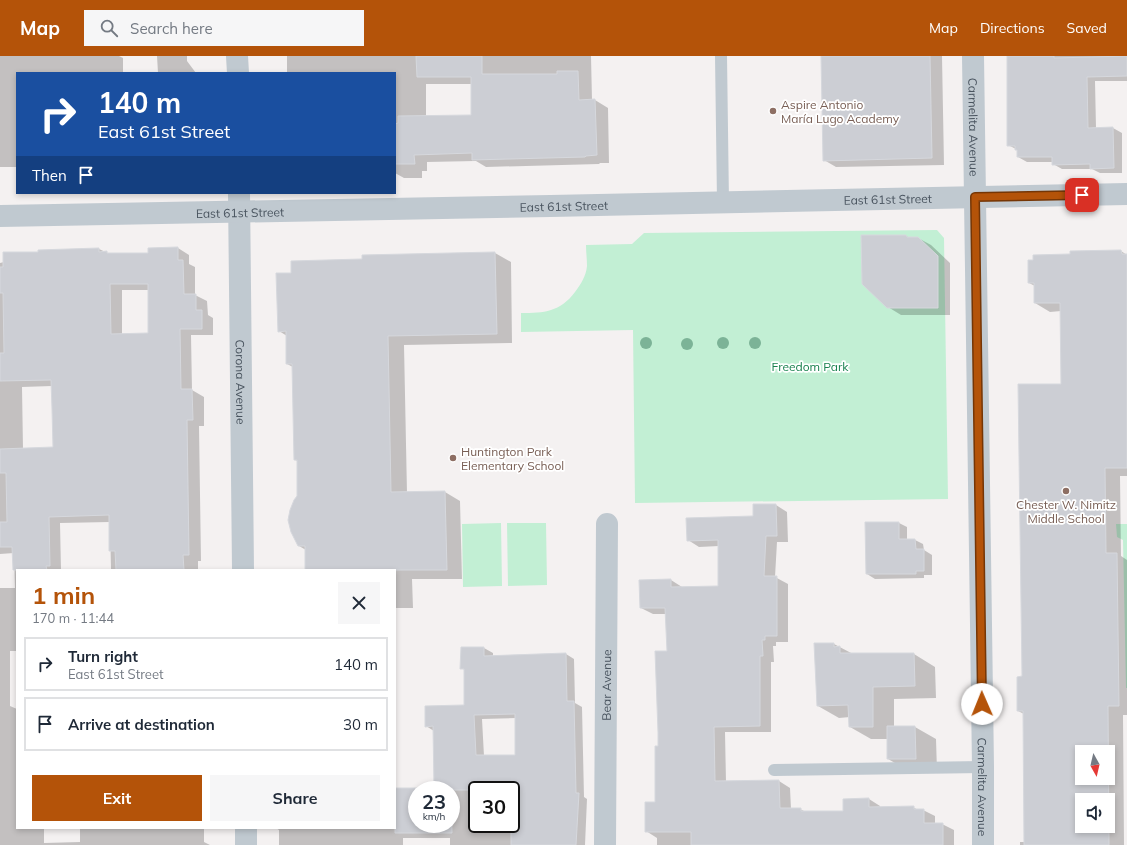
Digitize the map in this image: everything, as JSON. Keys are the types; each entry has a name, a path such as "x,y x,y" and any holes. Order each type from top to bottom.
{"street":[{"path":"237,56 238,72"},
{"name":"Carmelita Avenue","path":"973,56 983,767 982,845"},
{"name":"East 61st Street","path":"0,216 239,203 723,202 1127,194"},
{"name":"Corona Avenue","path":"239,203 243,569"},
{"name":"Bear Avenue","path":"605,845 607,524"},
{"path":"246,829 246,845"}],"lane":[{"path":"721,56 723,202"},
{"path":"774,770 983,767"}],"green space":[{"name":"Freedom Park","path":"937,230 944,238 948,499 635,503 633,330 521,332 521,313 537,313 551,310 563,304 575,292 586,273 586,245 632,244 644,233"},
{"path":"501,523 502,586 463,587 462,524"},
{"path":"507,523 546,523 547,585 508,586"},
{"path":"1116,524 1127,524 1127,688 1123,540 1117,537"}],"building":[{"path":"416,56 482,56 482,74 557,74 557,71 578,71 579,100 595,99 597,155 585,157 472,160 472,153 414,155 415,164 396,164 396,124 398,123 398,116 471,115 471,77 417,77"},
{"path":"821,56 930,56 932,158 823,161"},
{"path":"1007,56 1054,56 1054,58 1127,56 1127,76 1087,77 1088,128 1113,127 1114,168 1090,169 1090,164 1052,165 1052,157 1017,157 1017,150 1015,150 1015,146 1007,146"},
{"path":"861,235 906,235 907,237 918,237 938,256 938,308 887,308 862,284"},
{"path":"178,247 178,260 183,260 184,294 196,294 196,310 202,310 202,329 180,329 181,389 192,389 193,420 187,420 189,555 183,555 184,569 116,569 115,551 109,551 109,515 49,517 50,566 46,566 47,569 13,570 12,547 0,547 0,522 7,522 6,473 0,473 0,449 53,447 52,409 51,380 0,381 0,353 4,353 3,293 0,293 0,267 3,267 3,252 38,252 38,250 99,248 99,252 107,251 107,253 148,253 148,248","holes":["110,284 148,284 148,333 111,334"]},
{"name":"Chester W. Nimitz Middle School","path":"1121,250 1122,254 1127,254 1127,468 1105,468 1106,553 1117,553 1119,706 1108,706 1108,745 1075,745 1075,785 1109,785 1109,793 1075,793 1075,833 1109,833 1109,845 1024,845 1023,711 1017,711 1017,677 1022,676 1018,384 1061,384 1060,303 1034,303 1034,283 1028,283 1028,260 1033,260 1033,255 1070,254 1070,251"},
{"path":"495,252 497,334 388,336 391,492 445,491 447,570 305,569 305,546 298,546 291,532 288,520 290,510 297,496 297,460 294,460 292,364 286,364 286,331 278,332 276,273 291,273 291,261 362,259 362,255"},
{"path":"753,504 776,504 777,536 766,536 764,576 777,576 777,636 765,636 765,640 762,640 763,656 760,656 760,726 714,727 715,781 779,780 780,808 801,808 801,811 843,811 843,799 869,798 869,807 914,806 914,809 924,809 924,823 943,823 943,845 691,845 691,832 645,832 645,802 655,802 655,746 658,746 658,732 655,651 667,651 665,608 640,608 639,580 671,579 671,587 718,586 718,540 687,541 686,518 753,516"},
{"path":"865,522 899,522 899,539 915,539 916,549 924,549 924,571 916,571 916,574 866,574"},
{"path":"814,643 834,643 834,647 840,646 840,653 914,653 915,686 873,687 873,727 849,727 848,705 817,706"},
{"path":"461,647 484,647 484,656 566,653 567,701 574,701 576,793 579,793 576,845 511,845 511,833 520,833 520,781 468,781 468,790 460,790 460,781 434,781 433,726 425,727 425,706 464,705 464,669 460,669","holes":["515,714 515,755 476,755 474,715"]},
{"path":"887,726 915,726 916,759 887,759"},
{"path":"396,788 408,788 408,833 395,833"}],"place":[{"name":"Aspire Antonio María Lugo Academy","path":"773,111"},
{"name":"Huntington Park Elementary School","path":"453,458"},
{"name":"Chester W. Nimitz Middle School","path":"1066,491"}],"route":[{"path":"982,704 975,197 1082,195"}]}
